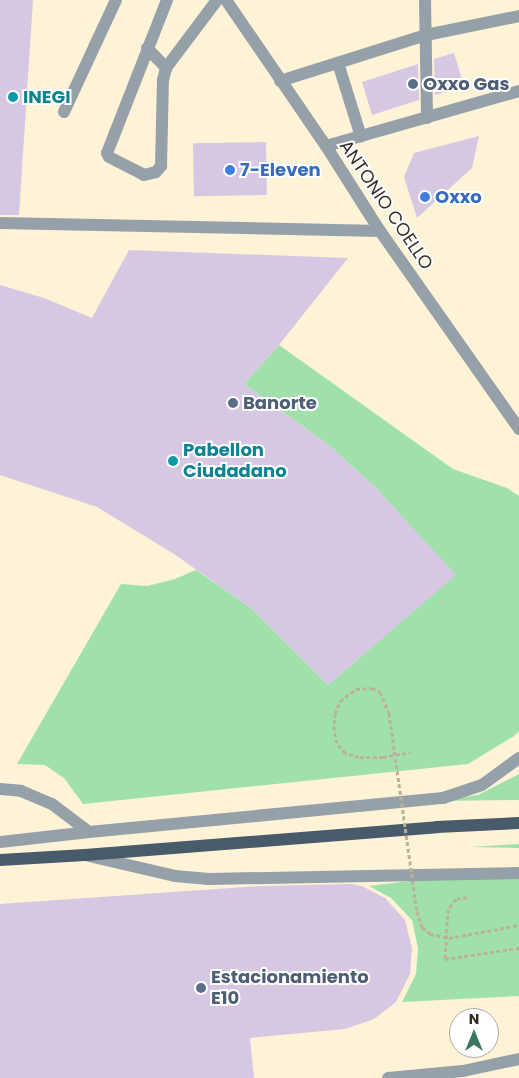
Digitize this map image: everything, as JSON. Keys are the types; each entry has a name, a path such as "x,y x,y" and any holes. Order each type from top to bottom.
{"main road":[{"path":"0,860 437,827 519,823"}],"street":[{"path":"64,112 116,0"},
{"path":"167,0 107,152 109,157 144,175 156,172 161,166 163,80 166,68 217,0"},
{"name":"ANTONIO COELLO","path":"226,0 326,146 380,231 519,429"},
{"path":"426,0 427,118"},
{"path":"280,81 426,35 519,16"},
{"path":"147,48 166,68"},
{"path":"338,63 361,137"},
{"path":"326,146 519,91"},
{"path":"0,222 380,231"},
{"path":"0,842 443,798 482,785 519,758"},
{"path":"0,789 20,791 52,804 89,832"},
{"path":"85,855 175,876 209,879 519,873"},
{"path":"388,1078 463,1071 519,1059"}],"path":[{"path":"411,752 383,757 359,757 346,753 337,743 334,730 334,714 340,701 356,689 372,688 380,692 389,713 417,911 422,927 430,934 449,938 519,925"},
{"path":"473,896 456,899 448,909 445,960 519,948"}],"green space":[{"path":"279,345 453,469 507,488 519,496 519,731 468,764 83,804 64,778 45,765 17,764 121,584 147,586 175,579 196,570 251,608 328,685 455,575 376,488 330,446 244,384"},
{"path":"519,774 519,800 438,801 478,795"},
{"path":"519,844 519,848 469,847"},
{"path":"441,877 519,878 519,996 402,1002 416,974 418,948 412,920 391,898 369,886"}],"building":[{"name":"INEGI","path":"0,0 33,0 19,215 0,215"},
{"path":"454,53 464,86 435,95 434,59"},
{"path":"418,64 419,100 372,115 362,82"},
{"name":"Oxxo","path":"479,136 472,168 417,218 404,177 414,153"},
{"name":"7-Eleven","path":"266,142 267,195 194,196 193,143"},
{"name":"Pabellon Ciudadano","path":"129,250 348,258 279,345 244,384 330,446 376,488 456,575 328,685 251,608 174,554 97,507 0,475 0,285 44,298 92,318"},
{"name":"Estacionamiento E10","path":"351,884 362,886 385,898 405,920 412,948 410,974 396,1002 374,1019 345,1029 250,1038 254,1078 0,1078 0,904 260,886"}],"place":[{"name":"Oxxo Gas","path":"413,84"},
{"name":"INEGI","path":"13,97"},
{"name":"7-Eleven","path":"230,170"},
{"name":"Oxxo","path":"425,197"},
{"name":"Banorte","path":"233,403"},
{"name":"Pabellon Ciudadano","path":"173,461"},
{"name":"Estacionamiento E10","path":"201,988"}]}
